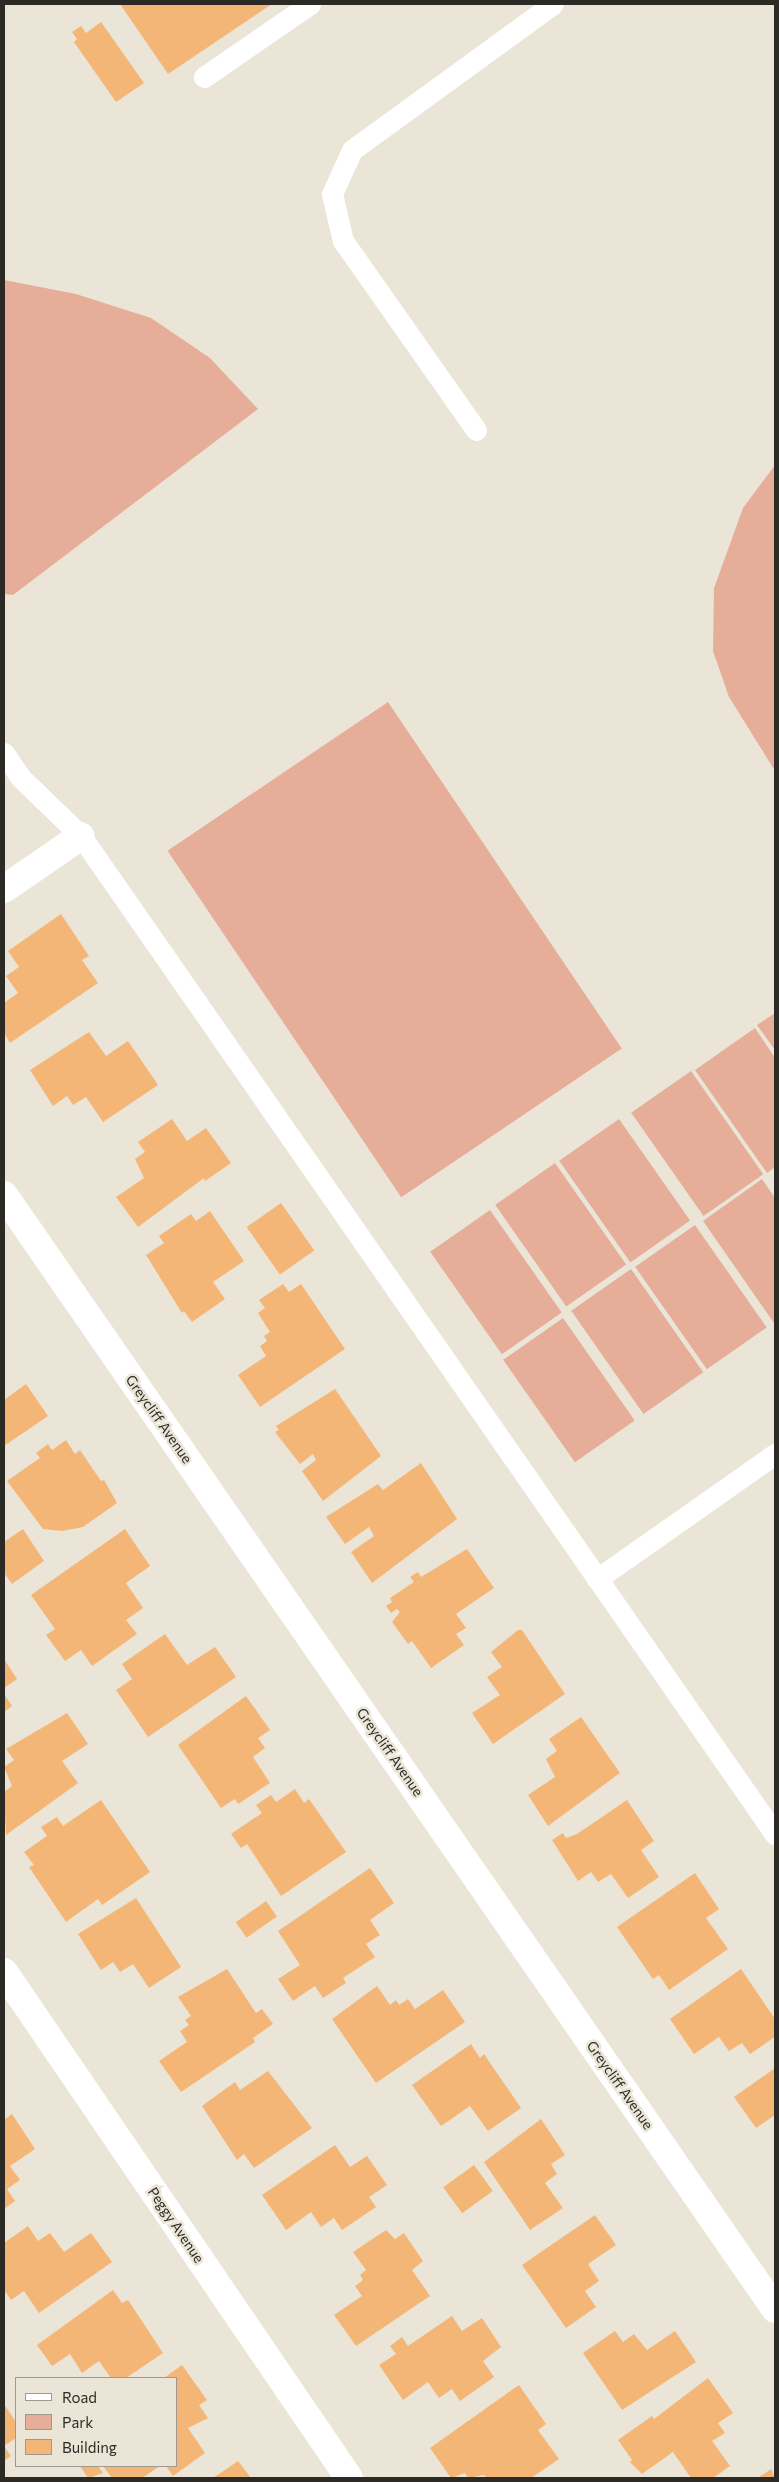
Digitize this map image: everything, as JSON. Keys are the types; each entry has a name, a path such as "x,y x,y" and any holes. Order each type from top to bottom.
{"street":[{"path":"4,889 81,836"},
{"name":"Greycliff Avenue","path":"4,1196 775,2309"},
{"name":"Peggy Avenue","path":"4,1972 349,2478"}],"lane":[{"path":"204,77 310,4"},
{"path":"476,430 343,241 332,194 352,150 553,4"},
{"path":"4,753 21,778 81,836 775,1834"},
{"path":"597,1579 775,1454"}],"green space":[{"path":"4,280 76,294 151,318 210,358 258,409 13,595 4,594"},
{"path":"775,465 775,771 729,697 713,651 714,588 743,508"},
{"path":"388,702 622,1049 401,1197 167,851"},
{"path":"775,1013 775,1050 757,1025"},
{"path":"755,1028 775,1058 775,1167 767,1173 695,1070"},
{"path":"691,1071 763,1174 703,1216 631,1113"},
{"path":"619,1119 690,1221 630,1262 559,1161"},
{"path":"555,1163 626,1265 566,1306 495,1205"},
{"path":"762,1179 775,1198 774,1323 703,1221"},
{"path":"490,1210 562,1312 502,1354 430,1252"},
{"path":"695,1225 767,1327 707,1369 635,1267"},
{"path":"631,1269 703,1372 643,1414 571,1311"},
{"path":"563,1318 635,1420 575,1462 503,1360"}],"building":[{"path":"120,4 272,4 168,74"},
{"path":"101,22 144,83 116,102 74,42 77,39 72,32 81,26 86,33"},
{"path":"61,914 89,956 82,960 98,983 10,1043 4,1033 4,1003 18,993 6,976 19,967 8,951"},
{"path":"89,1032 106,1056 128,1041 158,1085 103,1122 86,1097 73,1105 67,1096 53,1106 30,1070"},
{"path":"172,1119 187,1141 206,1128 231,1163 205,1181 204,1178 138,1227 116,1197 144,1178 135,1159 145,1152 138,1142"},
{"path":"281,1203 314,1251 280,1275 247,1227"},
{"path":"210,1211 244,1261 213,1282 225,1299 192,1322 184,1311 182,1313 146,1255 164,1243 159,1236 191,1214 196,1221"},
{"path":"283,1284 289,1292 301,1284 345,1349 260,1407 238,1375 266,1356 260,1346 267,1341 264,1336 270,1332 258,1313 265,1308 259,1300"},
{"path":"26,1384 48,1416 4,1446 4,1400"},
{"path":"335,1389 381,1456 323,1501 302,1471 316,1460 313,1454 300,1464 275,1432 279,1430 276,1426"},
{"path":"66,1440 75,1454 80,1450 101,1481 104,1480 117,1503 83,1527 62,1531 43,1529 7,1481 40,1458 36,1453 48,1444 52,1450"},
{"path":"421,1463 457,1519 372,1583 351,1552 374,1536 369,1527 345,1544 326,1517 378,1484 383,1490"},
{"path":"23,1529 44,1561 12,1584 4,1573 4,1542"},
{"path":"125,1529 150,1566 126,1583 143,1608 126,1620 137,1634 92,1666 81,1650 65,1661 46,1635 55,1629 31,1595"},
{"path":"467,1549 494,1588 456,1614 466,1628 456,1634 464,1645 431,1668 412,1641 408,1644 392,1622 400,1612 397,1609 391,1613 386,1606 392,1602 390,1598 414,1582 410,1577 418,1572 421,1577"},
{"path":"518,1630 522,1630 565,1694 493,1744 472,1713 500,1695 487,1677 502,1667 491,1652"},
{"path":"165,1634 187,1665 215,1647 236,1677 148,1737 116,1690 132,1679 122,1664"},
{"path":"4,1659 17,1679 4,1688"},
{"path":"4,1694 12,1706 4,1712"},
{"path":"246,1696 270,1730 258,1738 265,1748 253,1757 270,1783 238,1804 235,1799 221,1808 178,1745"},
{"path":"67,1713 88,1744 62,1761 78,1783 6,1835 4,1792 12,1786 4,1767 14,1760 6,1749"},
{"path":"581,1717 620,1773 548,1826 528,1795 555,1777 546,1759 557,1751 549,1739"},
{"path":"295,1789 304,1803 309,1799 346,1852 281,1896 247,1844 241,1848 231,1834 262,1813 256,1805 271,1795 276,1802"},
{"path":"101,1800 150,1872 102,1905 98,1899 66,1922 29,1867 34,1865 24,1852 47,1836 41,1827 57,1817 63,1826"},
{"path":"627,1800 654,1841 641,1850 659,1877 628,1898 611,1874 598,1882 591,1872 578,1881 552,1840 563,1833 566,1838 577,1834"},
{"path":"370,1868 394,1903 370,1920 380,1935 366,1944 375,1957 343,1978 346,1983 323,1998 315,1986 293,2001 278,1979 300,1965 278,1931"},
{"path":"695,1873 719,1909 706,1918 728,1949 669,1990 659,1975 653,1979 617,1927"},
{"path":"136,1898 181,1967 149,1988 133,1964 120,1972 113,1962 101,1970 78,1934"},
{"path":"266,1901 277,1917 247,1938 236,1922"},
{"path":"227,1969 256,2013 262,2009 273,2024 253,2038 255,2042 181,2092 159,2061 187,2042 180,2031 189,2025 185,2020 191,2016 178,1997"},
{"path":"741,1969 775,2019 775,2037 750,2054 742,2043 729,2051 719,2037 694,2054 670,2019"},
{"path":"377,1986 390,2005 396,2000 399,2005 408,1999 415,2009 443,1990 465,2022 376,2083 332,2019"},
{"path":"471,2044 480,2058 484,2054 521,2108 488,2131 470,2106 441,2126 412,2085"},
{"path":"775,2068 775,2115 756,2128 734,2097"},
{"path":"268,2071 312,2128 254,2168 244,2154 237,2160 202,2106 235,2082 240,2090"},
{"path":"12,2114 35,2149 10,2166 20,2180 7,2189 15,2201 4,2209 4,2120"},
{"path":"541,2119 565,2155 551,2164 557,2174 545,2183 563,2208 530,2230 484,2162"},
{"path":"335,2145 350,2167 367,2156 387,2185 369,2197 376,2207 342,2230 334,2218 321,2227 311,2212 286,2230 262,2195"},
{"path":"474,2165 493,2191 462,2213 443,2187"},
{"path":"595,2215 616,2245 588,2264 599,2281 585,2291 596,2307 566,2328 522,2265"},
{"path":"28,2226 38,2241 50,2233 64,2252 91,2233 112,2262 39,2313 24,2291 11,2300 4,2290 4,2243"},
{"path":"386,2230 395,2239 404,2233 423,2261 412,2270 430,2296 356,2346 334,2315 362,2296 355,2286 363,2280 360,2275 366,2270 353,2252"},
{"path":"113,2290 122,2303 128,2300 163,2353 127,2377 110,2377 99,2361 82,2373 70,2354 52,2366 37,2345"},
{"path":"452,2316 462,2331 482,2318 501,2347 483,2361 494,2377 460,2401 452,2389 439,2398 428,2382 403,2400 379,2365 396,2354 390,2346 402,2337 408,2346"},
{"path":"615,2331 623,2342 634,2334 647,2350 675,2331 696,2362 622,2410 583,2353"},
{"path":"182,2365 207,2400 199,2405 208,2418 188,2428 205,2453 173,2476 167,2467 178,2467 178,2377 165,2377"},
{"path":"708,2378 733,2413 718,2423 725,2433 712,2441 730,2466 713,2478 691,2478 673,2452 642,2474 630,2462 632,2460 618,2440 652,2416 654,2419"},
{"path":"519,2385 546,2424 538,2430 559,2459 531,2478 487,2478 484,2475 468,2478 465,2473 451,2478 430,2448"},
{"path":"4,2404 15,2420 15,2439 4,2446"},
{"path":"4,2446 11,2456 4,2461"},
{"path":"238,2461 251,2478 213,2478"},
{"path":"81,2467 99,2467 103,2473 88,2478"},
{"path":"104,2467 158,2467 142,2478 112,2478"},
{"path":"771,2469 775,2478 758,2478"}]}
